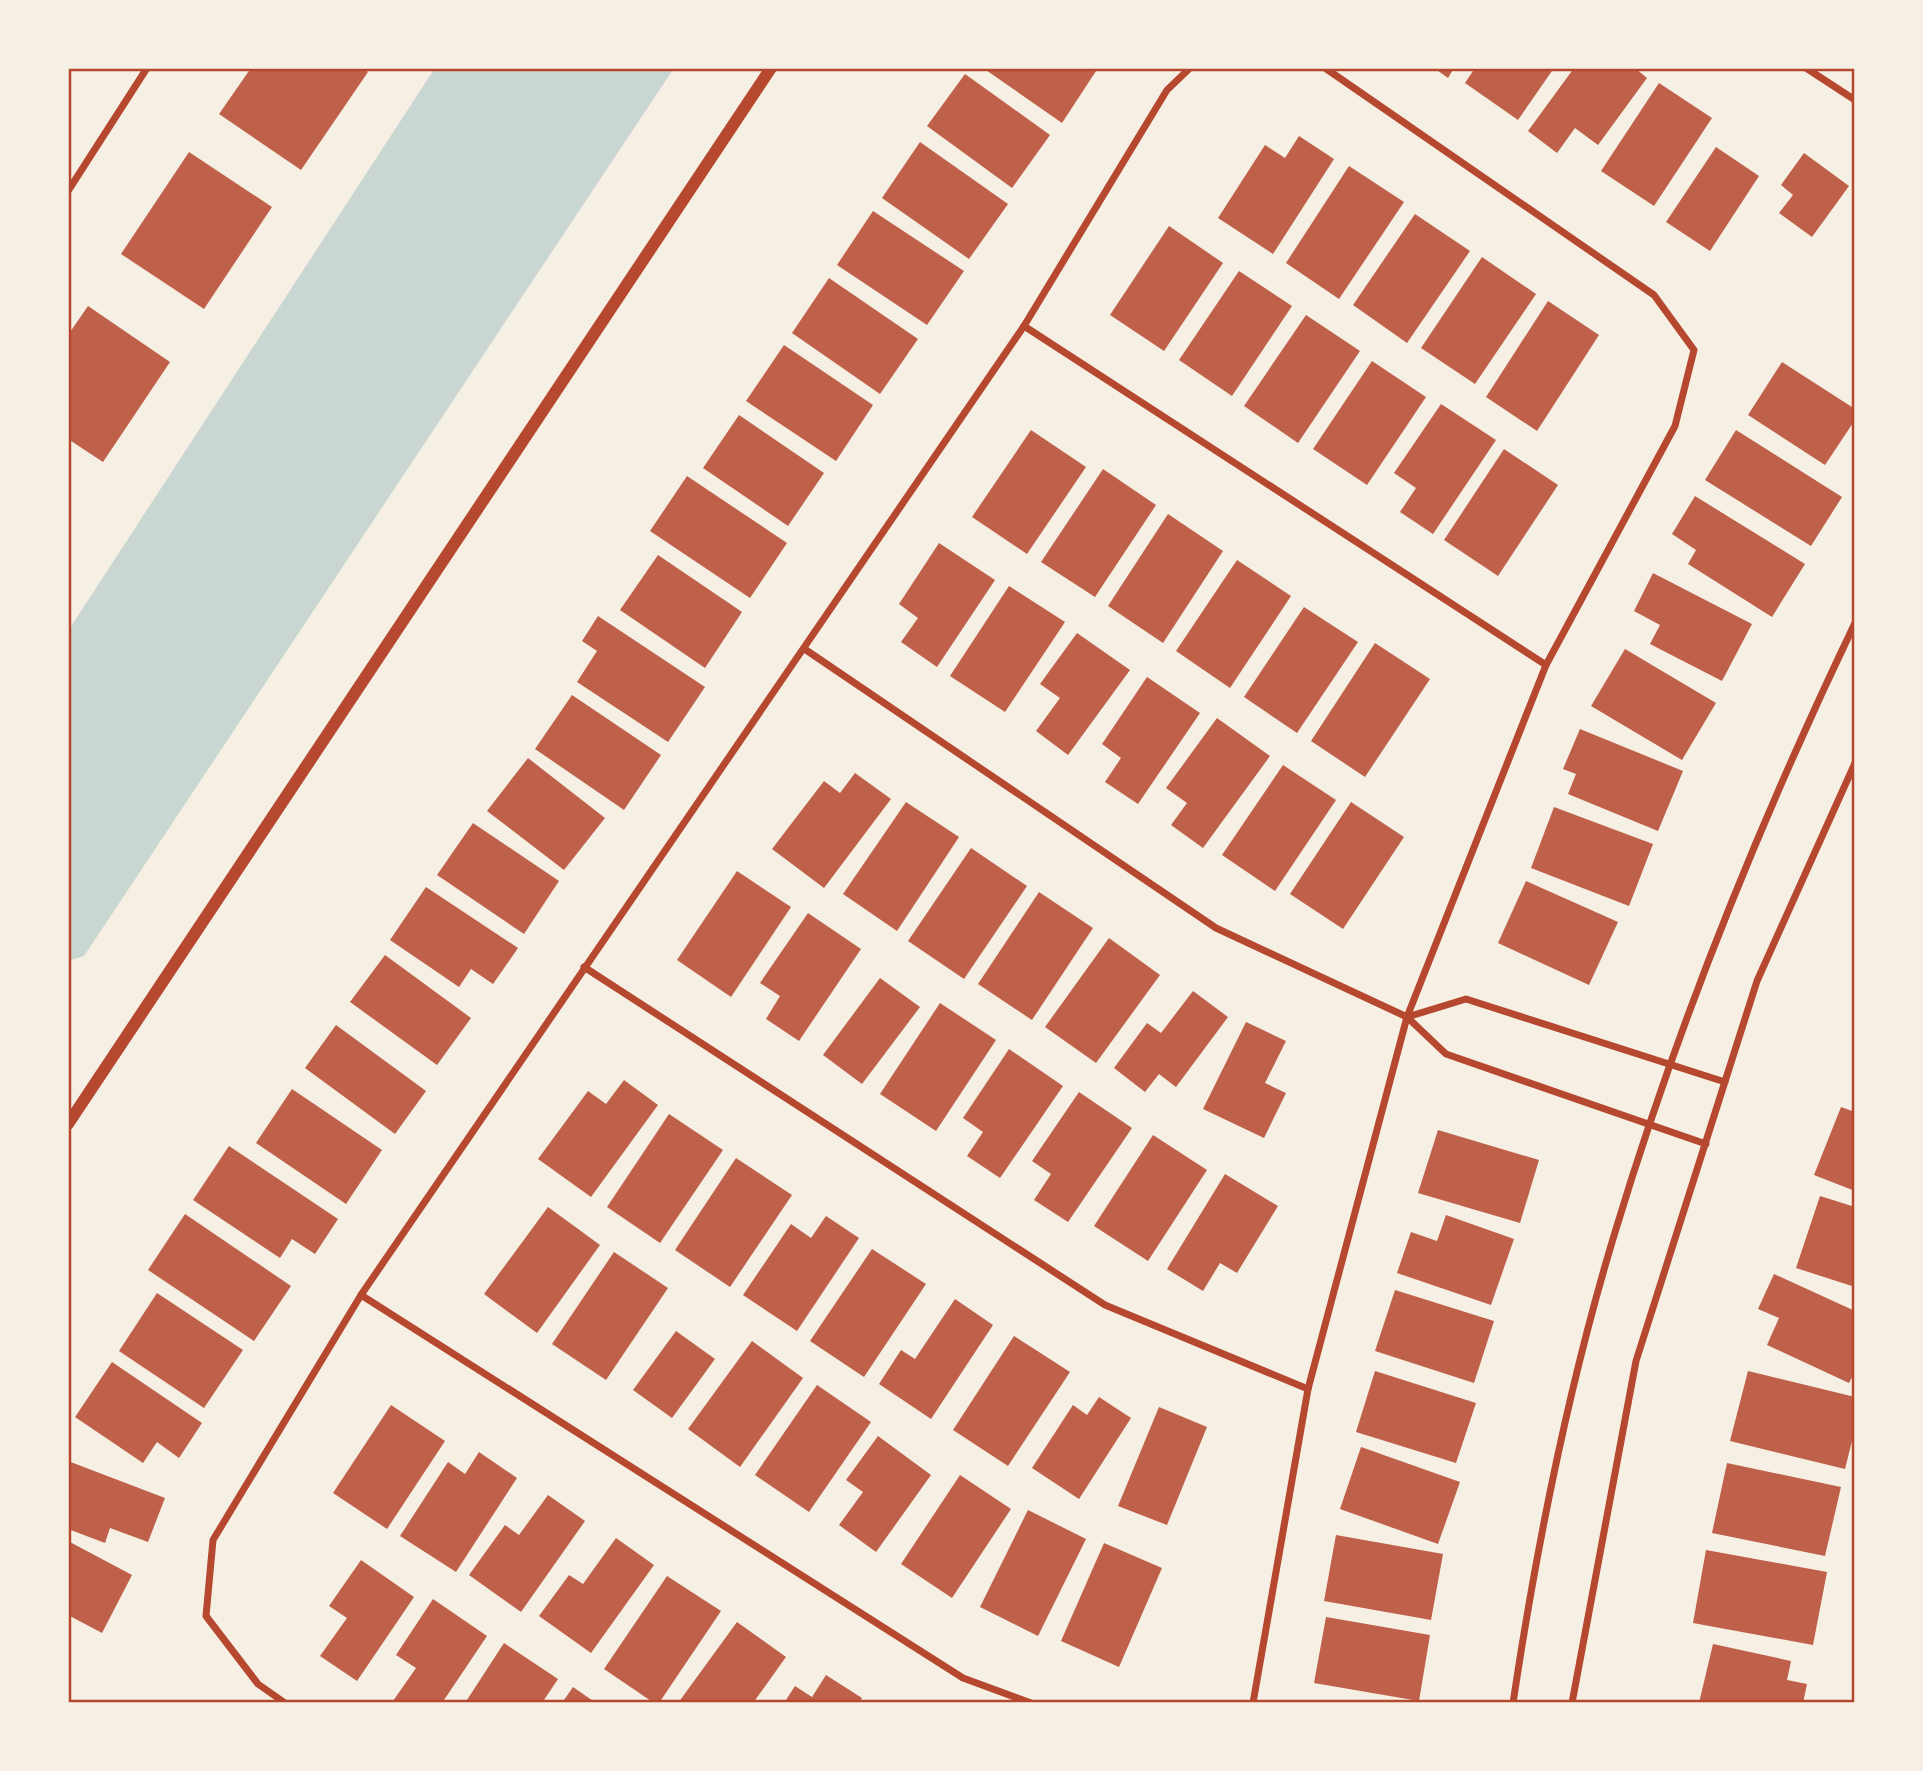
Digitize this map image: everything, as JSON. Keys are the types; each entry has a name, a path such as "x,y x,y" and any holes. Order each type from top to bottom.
{"street":[{"path":"68,191 147,68"},
{"path":"68,1124 771,68"},
{"path":"285,1703 258,1684 206,1616 213,1540 361,1295 583,967 806,650 1024,326 1167,90 1190,68"},
{"path":"1253,1703 1308,1389 1407,1017 1546,665 1675,426 1694,350 1654,295 1325,68"},
{"path":"1806,68 1855,100"},
{"path":"1024,326 1546,665"},
{"path":"1513,1703 1532,1578 1570,1406 1616,1230 1670,1065 1735,891 1814,708 1855,624"},
{"path":"806,650 1216,928 1407,1017 1446,1054 1706,1144"},
{"path":"1572,1703 1601,1535 1636,1361 1756,981 1855,763"},
{"path":"583,967 1105,1305 1308,1389"},
{"path":"1407,1017 1466,999 1725,1083"},
{"path":"361,1295 963,1678 1031,1703"}],"shaded area":[{"path":"435,68 674,68 84,956 68,961 68,631"}],"building":[{"path":"251,68 363,68 368,72 301,170 219,114"},
{"path":"983,68 1098,68 1062,123"},
{"path":"1434,68 1454,68 1448,78"},
{"path":"1475,68 1554,68 1518,120 1465,83"},
{"path":"1574,68 1635,68 1647,78 1598,145 1575,128 1557,153 1528,131"},
{"path":"965,74 1050,135 1012,188 927,126"},
{"path":"1659,83 1712,118 1654,206 1601,171"},
{"path":"1299,136 1334,159 1273,254 1218,218 1265,145 1285,158"},
{"path":"920,142 1008,204 969,259 882,198"},
{"path":"1716,147 1759,176 1710,251 1666,222"},
{"path":"189,152 272,207 204,309 121,254"},
{"path":"1804,153 1849,186 1812,237 1779,213 1793,195 1781,185"},
{"path":"1349,166 1404,202 1339,299 1286,263"},
{"path":"873,211 964,271 927,325 837,265"},
{"path":"1415,214 1470,251 1407,343 1353,305"},
{"path":"1169,226 1223,263 1164,351 1110,315"},
{"path":"1482,257 1536,294 1475,384 1421,348"},
{"path":"1239,271 1292,306 1232,396 1179,360"},
{"path":"829,278 918,339 880,394 792,333"},
{"path":"1548,301 1599,335 1537,431 1486,397"},
{"path":"88,306 170,362 103,462 68,439 68,335"},
{"path":"1306,315 1360,351 1298,443 1244,406"},
{"path":"784,345 873,405 836,461 746,401"},
{"path":"1372,361 1426,397 1367,485 1313,449"},
{"path":"1782,362 1855,409 1855,420 1825,465 1748,415"},
{"path":"1441,404 1496,440 1433,534 1400,512 1416,488 1394,473"},
{"path":"739,415 824,473 788,526 703,468"},
{"path":"1031,430 1086,467 1027,554 972,517"},
{"path":"1736,430 1842,497 1811,546 1705,480"},
{"path":"1504,449 1558,485 1498,576 1444,540"},
{"path":"1103,469 1156,505 1095,597 1041,562"},
{"path":"687,476 787,543 750,598 650,531"},
{"path":"1695,496 1805,564 1772,617 1688,564 1696,550 1672,534"},
{"path":"1168,514 1223,551 1163,643 1108,606"},
{"path":"939,543 995,580 937,667 901,642 918,618 899,604"},
{"path":"658,555 742,612 705,668 620,610"},
{"path":"1237,560 1291,596 1230,688 1176,651"},
{"path":"1653,573 1752,624 1722,681 1650,644 1660,625 1634,611"},
{"path":"1009,586 1065,622 1005,712 950,676"},
{"path":"1304,607 1358,642 1297,733 1244,697"},
{"path":"598,616 705,687 668,742 577,682 597,651 582,641"},
{"path":"1077,633 1130,670 1068,755 1036,731 1060,698 1040,684"},
{"path":"1375,643 1430,679 1365,777 1311,741"},
{"path":"1625,649 1716,703 1682,760 1591,706"},
{"path":"1147,677 1200,713 1138,804 1105,782 1121,758 1102,744"},
{"path":"572,695 661,755 624,810 535,749"},
{"path":"1217,718 1270,756 1203,848 1171,825 1187,803 1166,788"},
{"path":"1580,729 1683,771 1658,831 1568,794 1576,774 1563,769"},
{"path":"528,758 605,818 564,870 487,811"},
{"path":"1283,765 1336,800 1275,891 1222,855"},
{"path":"855,773 891,799 824,888 772,849 824,781 840,793"},
{"path":"906,802 959,837 897,931 843,894"},
{"path":"1351,802 1404,837 1343,929 1290,894"},
{"path":"1554,807 1653,844 1629,906 1531,868"},
{"path":"473,823 559,881 524,934 437,875"},
{"path":"971,848 1027,886 964,979 908,941"},
{"path":"737,871 791,907 731,997 677,960"},
{"path":"1526,881 1618,922 1589,985 1498,943"},
{"path":"426,887 518,948 493,984 471,969 459,987 390,940"},
{"path":"1039,892 1093,928 1032,1020 978,984"},
{"path":"808,913 861,949 799,1041 766,1019 780,996 760,983"},
{"path":"1109,938 1160,975 1096,1063 1045,1027"},
{"path":"385,955 471,1018 437,1065 350,1002"},
{"path":"880,978 920,1007 862,1084 823,1055"},
{"path":"1193,991 1228,1017 1176,1087 1159,1074 1145,1092 1114,1068 1147,1023 1161,1033"},
{"path":"940,1003 996,1040 936,1131 880,1094"},
{"path":"1246,1022 1286,1041 1265,1083 1286,1093 1264,1138 1203,1109"},
{"path":"336,1025 426,1091 395,1134 305,1068"},
{"path":"1009,1049 1063,1086 1000,1178 967,1156 983,1132 963,1118"},
{"path":"624,1080 658,1105 591,1197 538,1159 588,1091 606,1104"},
{"path":"292,1089 382,1150 346,1204 256,1143"},
{"path":"1079,1092 1132,1128 1068,1222 1034,1200 1051,1174 1032,1161"},
{"path":"1841,1107 1855,1112 1855,1191 1814,1175"},
{"path":"669,1114 723,1150 660,1243 607,1207"},
{"path":"1438,1130 1539,1160 1520,1223 1418,1193"},
{"path":"1153,1135 1207,1170 1148,1261 1094,1226"},
{"path":"229,1146 338,1219 315,1254 292,1239 280,1258 193,1200"},
{"path":"736,1158 792,1195 730,1287 675,1250"},
{"path":"1225,1174 1278,1206 1237,1273 1220,1263 1203,1291 1167,1269"},
{"path":"1820,1196 1855,1207 1855,1287 1796,1268"},
{"path":"548,1207 600,1245 537,1333 484,1294"},
{"path":"185,1214 291,1286 254,1341 148,1270"},
{"path":"1446,1215 1514,1239 1491,1305 1397,1273 1411,1232 1437,1241"},
{"path":"826,1216 859,1238 797,1331 743,1295 791,1224 811,1238"},
{"path":"872,1249 926,1284 864,1377 810,1341"},
{"path":"614,1252 668,1288 606,1380 552,1344"},
{"path":"1774,1274 1855,1311 1855,1371 1849,1383 1767,1345 1779,1318 1758,1309"},
{"path":"1395,1290 1494,1321 1474,1383 1375,1351"},
{"path":"157,1293 243,1350 204,1408 119,1351"},
{"path":"955,1299 993,1325 931,1419 879,1384 901,1350 915,1359"},
{"path":"676,1331 715,1359 672,1418 633,1390"},
{"path":"1014,1336 1070,1372 1008,1466 953,1430"},
{"path":"752,1341 803,1378 740,1467 688,1429"},
{"path":"112,1362 202,1423 179,1458 157,1442 143,1463 75,1417"},
{"path":"1375,1371 1476,1403 1456,1463 1356,1432"},
{"path":"1748,1371 1855,1397 1855,1429 1845,1469 1730,1441"},
{"path":"817,1385 871,1422 809,1512 755,1475"},
{"path":"1099,1397 1131,1418 1079,1499 1032,1468 1073,1405 1087,1415"},
{"path":"391,1405 445,1441 387,1529 333,1493"},
{"path":"1159,1407 1207,1427 1167,1525 1118,1506"},
{"path":"878,1436 931,1475 876,1552 839,1525 863,1492 846,1480"},
{"path":"1361,1447 1460,1482 1438,1544 1340,1509"},
{"path":"479,1452 517,1478 456,1572 400,1536 448,1462 465,1474"},
{"path":"68,1461 165,1498 148,1542 110,1528 105,1543 68,1529"},
{"path":"1727,1463 1841,1487 1825,1556 1712,1533"},
{"path":"960,1475 1011,1509 952,1598 901,1564"},
{"path":"548,1495 585,1521 521,1612 469,1575 505,1525 519,1535"},
{"path":"1028,1510 1086,1539 1038,1636 980,1607"},
{"path":"1336,1535 1443,1554 1431,1620 1324,1601"},
{"path":"616,1538 654,1565 591,1653 539,1616 569,1575 583,1584"},
{"path":"68,1541 132,1575 102,1633 68,1615"},
{"path":"1104,1543 1162,1568 1119,1667 1061,1641"},
{"path":"1706,1550 1827,1572 1813,1645 1693,1623"},
{"path":"361,1560 414,1597 357,1681 320,1656 347,1618 329,1606"},
{"path":"667,1576 721,1611 659,1703 654,1703 604,1669"},
{"path":"433,1599 487,1636 442,1703 396,1703 393,1701 416,1668 396,1655"},
{"path":"1326,1617 1430,1635 1419,1701 1314,1683"},
{"path":"737,1622 786,1657 753,1703 678,1703"},
{"path":"504,1643 558,1679 542,1703 465,1703"},
{"path":"1713,1644 1791,1661 1787,1680 1807,1684 1803,1703 1699,1703"},
{"path":"826,1675 862,1698 859,1703 784,1703 795,1686 812,1697"},
{"path":"573,1687 596,1703 562,1703"}]}
